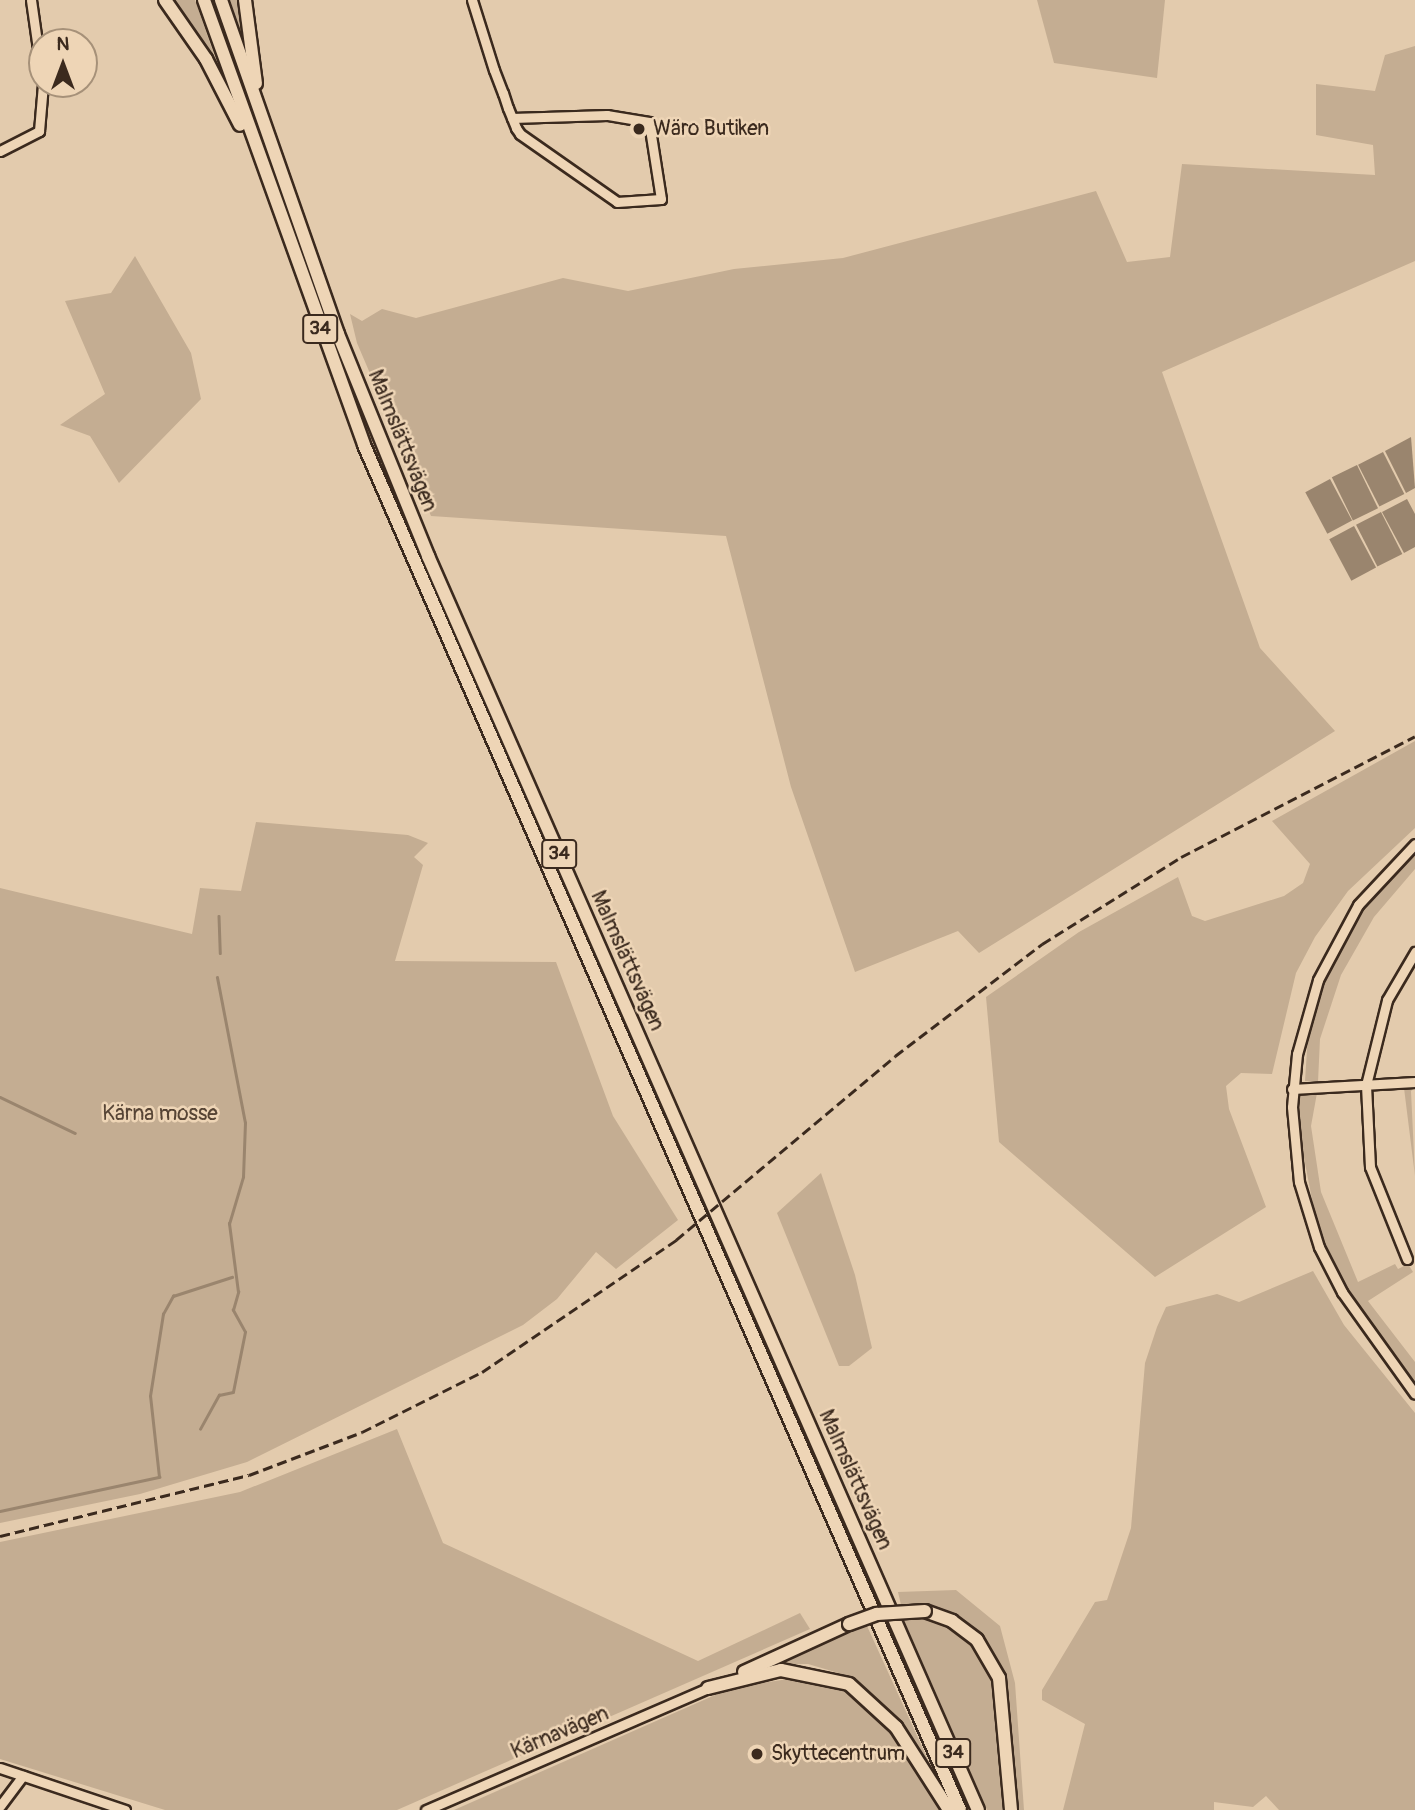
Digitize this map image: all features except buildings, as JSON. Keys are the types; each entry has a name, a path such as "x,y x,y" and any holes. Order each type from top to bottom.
{"highway":[{"path":"165,0 206,59 266,180"},
{"name":"Malmslättsvägen","path":"204,0 266,180 412,561 960,1810"},
{"name":"Malmslättsvägen","path":"221,0 338,334 428,556 978,1810"},
{"path":"245,0 262,118"},
{"path":"708,1688 877,1614 925,1611 952,1620 977,1640 999,1678 1011,1810"},
{"path":"708,1688 781,1670 849,1684 896,1727 949,1810"}],"street":[{"path":"31,0 35,28"},
{"path":"472,0 512,118 526,139 600,194 617,202 661,199 649,122 607,115 512,118"},
{"path":"0,150 39,131 42,98"},
{"path":"1415,844 1379,878 1339,936 1309,1002 1292,1089 1299,1182 1319,1247 1342,1293 1415,1394"},
{"path":"1407,1259 1370,1167 1366,1085 1387,1000 1415,952"},
{"path":"1292,1089 1415,1082"},
{"name":"Kärnavägen","path":"426,1810 708,1688"},
{"path":"0,1768 125,1810"},
{"path":"0,1806 23,1776"}],"green space":[{"path":"171,0 195,0 219,69 201,40"},
{"path":"230,0 240,0 243,40"},
{"path":"1037,0 1165,0 1157,78 1054,63"},
{"path":"1415,46 1415,261 1162,372 1260,648 1335,731 979,953 958,931 855,972 791,787 726,536 431,516 357,343 350,314 362,321 382,309 416,318 563,278 628,291 734,269 843,258 1096,191 1127,262 1170,257 1182,164 1375,175 1373,145 1316,135 1316,84 1375,91 1385,55"},
{"path":"135,256 191,353 201,399 119,483 90,436 60,425 105,394 65,301 111,293"},
{"path":"1415,741 1415,828 1348,891 1315,937 1296,973 1272,1074 1241,1073 1226,1086 1229,1109 1266,1207 1155,1277 999,1142 986,997 1079,932 1178,877 1192,916 1205,921 1284,896 1303,883 1310,864 1272,821"},
{"name":"Kärna mosse","path":"256,822 408,835 428,843 414,857 423,865 395,961 556,962 613,1116 678,1220 616,1269 596,1252 557,1299 523,1325 247,1462 140,1494 0,1523 0,888 192,934 200,888 241,891"},
{"path":"1415,851 1415,869 1374,917 1341,975 1320,1039 1318,1082 1305,1081 1309,1019 1337,951 1373,895"},
{"path":"1415,1087 1411,1091 1415,1176 1404,1088"},
{"path":"1317,1093 1311,1126 1321,1192 1358,1282 1395,1264 1398,1269 1408,1264 1413,1272 1368,1301 1415,1362 1415,1384 1345,1287 1317,1225 1298,1127 1300,1096"},
{"path":"821,1173 855,1275 872,1348 849,1366 839,1366 777,1213"},
{"path":"1313,1271 1344,1325 1415,1413 1415,1810 1279,1810 1266,1796 1253,1807 1214,1802 1214,1810 1063,1810 1085,1724 1042,1700 1042,1690 1095,1602 1107,1600 1131,1528 1145,1363 1166,1307 1217,1294 1239,1302"},
{"path":"397,1429 443,1543 698,1661 800,1613 810,1629 397,1810 165,1810 0,1759 0,1542 240,1492"},
{"path":"956,1590 1000,1626 1015,1683 1024,1810 1017,1810 1009,1696 993,1651 960,1618 901,1605 898,1592"},
{"path":"902,1616 938,1620 962,1634 984,1660 995,1685 1006,1810 987,1810"},
{"path":"867,1626 929,1762 900,1721 852,1677 808,1664 771,1664"},
{"path":"788,1679 844,1688 883,1720 942,1810 454,1810 731,1688"}],"shaded area":[{"path":"1411,437 1415,488 1406,493 1385,451"},
{"path":"1383,452 1404,494 1379,507 1358,465"},
{"path":"1357,465 1378,508 1353,520 1332,477"},
{"path":"1330,479 1352,520 1327,534 1305,492"},
{"path":"1407,499 1415,514 1415,547 1404,553 1382,512"},
{"path":"1381,512 1402,554 1377,567 1356,525"},
{"path":"1354,526 1376,567 1351,581 1329,539"}],"waterway":[{"path":"219,916 220,953"},
{"path":"200,1429 219,1395 233,1392 245,1332 233,1310 238,1292 229,1224 243,1177 245,1123 217,978"},
{"path":"0,1097 75,1133"},
{"path":"0,1511 159,1477 150,1396 163,1314 173,1296 232,1277"}],"railway":[{"path":"0,1536 249,1475 362,1432 482,1372 676,1240 895,1056 1042,944 1181,857 1415,736"}],"place":[{"name":"Wäro Butiken","path":"639,129"},
{"name":"Skyttecentrum","path":"757,1754"}]}
